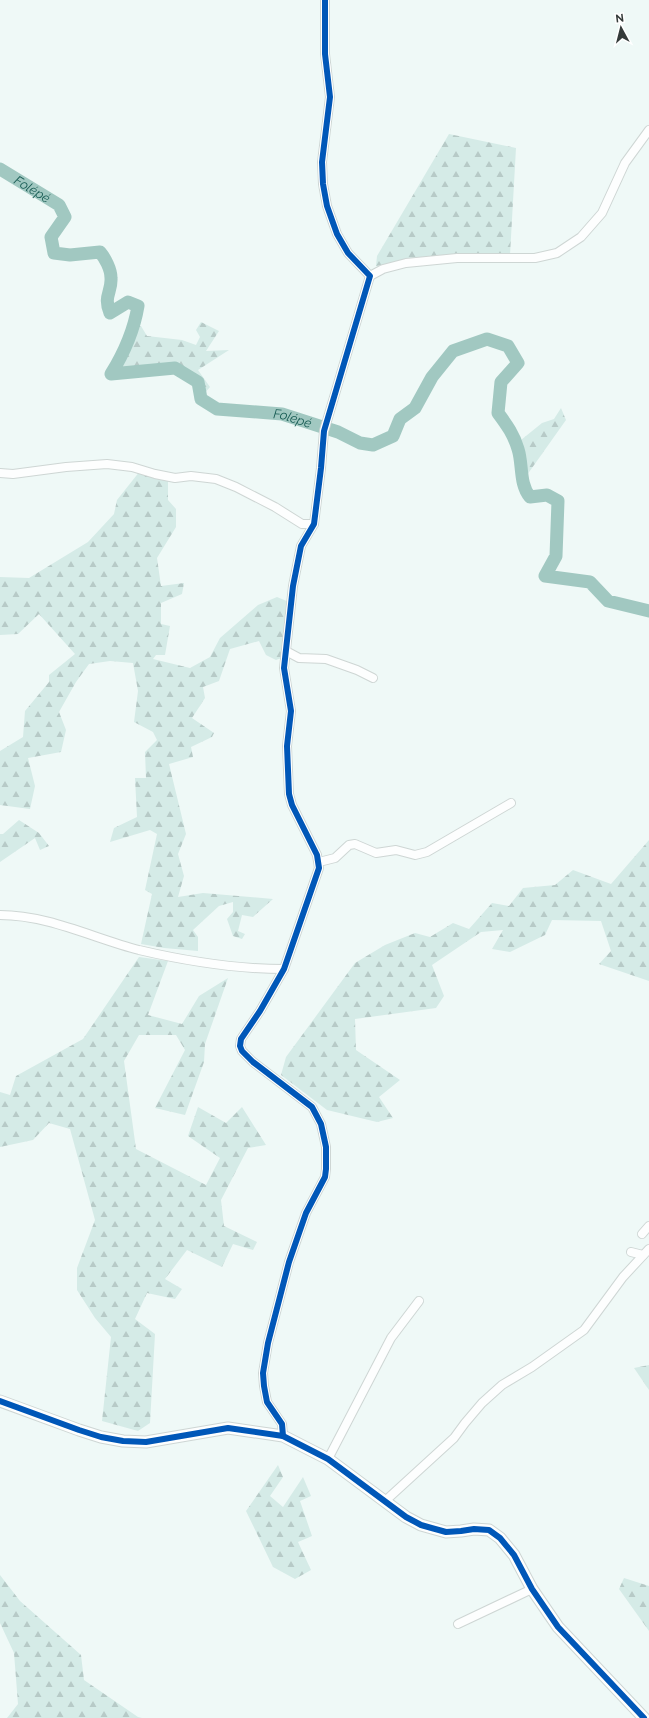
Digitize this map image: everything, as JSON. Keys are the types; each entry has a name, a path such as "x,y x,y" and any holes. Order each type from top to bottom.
{"street":[{"path":"325,0 325,54 330,97 322,162 323,184 327,206 337,234 348,253 370,276"},
{"path":"283,1436 282,1424 267,1402 263,1373 268,1343 289,1262 306,1213 325,1177 326,1147 321,1124 312,1107 253,1062 242,1051 240,1046 241,1039 260,1011 284,969 316,880 319,862 317,855 292,806 289,794 287,746 291,718 284,668 293,586 301,546 314,524 325,427 370,276 383,269 406,263 457,258 535,258 557,253 581,237 602,213 625,163 649,130"},
{"path":"0,473 13,474 66,467 107,464 132,467 175,478 191,476 212,478 236,487 275,507 302,524 314,524"},
{"path":"286,651 299,658 326,659 357,670 373,678"},
{"path":"319,862 335,858 349,845 355,844 376,853 396,850 420,854 511,803"},
{"path":"0,915 30,917 139,950 207,964 261,969 284,969"},
{"path":"642,1234 649,1226"},
{"path":"631,1252 646,1252"},
{"path":"384,1502 454,1438 464,1423 482,1403 502,1385 532,1367 584,1330 623,1277 646,1252"},
{"path":"328,1459 392,1338 419,1300"},
{"path":"0,1401 86,1432 123,1442 146,1442 228,1428 283,1436 328,1459 406,1517 433,1530 446,1532 474,1529 489,1530 500,1538 514,1555 532,1590 558,1627 644,1718"},
{"path":"458,1624 532,1590"}],"green space":[{"path":"449,134 516,148 510,255 457,254 376,266 377,256"},
{"path":"201,322 219,331 206,351 229,350 198,370 210,387 204,394 192,376 177,364 136,368 122,375 117,371 117,363 127,347 132,326 141,326 147,336 182,340 196,345 200,337 196,330"},
{"path":"561,408 566,420 527,475 521,440 542,423 554,419"},
{"path":"140,471 168,478 168,500 176,509 176,527 157,558 161,586 184,583 182,594 161,603 161,624 170,626 165,655 156,655 153,659 190,668 210,657 220,638 258,605 277,597 289,602 290,655 276,660 266,655 259,641 230,649 219,681 203,687 205,698 192,718 214,733 212,737 191,747 193,757 169,764 186,834 178,854 184,876 178,897 203,893 273,899 253,917 242,915 238,931 245,934 242,939 233,936 227,919 233,912 233,902 219,906 193,930 198,937 198,951 141,944 152,894 145,890 157,834 150,830 110,842 114,828 137,817 135,778 146,778 145,752 157,740 153,732 134,722 138,691 133,663 110,661 89,664 76,682 59,712 66,730 61,752 28,758 35,786 30,809 0,805 0,751 23,737 25,711 49,682 49,675 75,654 39,614 18,634 0,635 0,577 29,578 88,542 114,514 117,500"},
{"path":"19,820 39,833 49,846 40,850 35,838 0,862 0,834 3,834"},
{"path":"649,840 649,981 599,964 611,951 601,921 552,920 545,935 510,952 492,949 503,930 481,932 432,965 444,996 436,1008 355,1019 356,1050 400,1080 379,1097 393,1118 377,1122 327,1110 281,1075 286,1057 355,963 385,945 415,933 430,937 453,923 469,929 492,903 509,906 523,888 555,885 573,870 611,884"},
{"path":"139,957 168,961 148,1015 182,1024 199,996 228,978 205,1044 204,1062 185,1115 155,1108 185,1050 176,1035 139,1035 124,1061 136,1149 206,1185 220,1158 188,1136 198,1107 226,1123 242,1107 266,1145 248,1148 221,1200 224,1226 257,1242 253,1250 233,1244 222,1267 187,1250 165,1279 182,1289 175,1299 147,1293 135,1319 155,1334 150,1423 138,1431 102,1421 111,1337 95,1318 77,1290 77,1268 95,1220 70,1129 49,1123 33,1140 0,1147 0,1092 10,1095 16,1076 83,1039"},
{"path":"649,1365 649,1390 634,1368"},
{"path":"278,1465 283,1477 270,1496 283,1507 303,1477 311,1496 300,1501 312,1536 298,1542 311,1570 295,1579 273,1567 246,1511"},
{"path":"0,1575 20,1601 81,1655 84,1680 138,1717 142,1718 7,1718 18,1704 14,1653 0,1623"},
{"path":"624,1578 649,1586 649,1631 619,1589"}],"waterway":[{"name":"Folépé","path":"0,169 59,205 65,217 51,237 54,253 70,255 100,252 102,254 111,275 107,302 110,313 128,302 138,306 128,341 111,374 175,368 198,382 201,399 217,409 282,414 338,432 360,443 373,445 393,436 400,419 415,408 432,377 453,351 487,339 508,346 518,363 501,382 498,413 510,430 516,444 520,455 524,486 530,497 547,495 558,501 556,556 545,576 590,582 608,601 649,611"}],"cycle path":[{"path":"283,1436 282,1424 267,1402 263,1373 268,1343 289,1262 306,1213 325,1177 326,1147 321,1124 312,1107 253,1062 242,1051 240,1046 241,1039 260,1011 284,969 319,868 317,855 292,805 289,794 287,746 291,711 284,668 293,586 301,546 314,524 324,431 370,276 348,253 337,234 327,206 323,184 322,162 330,97 325,54 325,0"},
{"path":"0,1401 79,1430 101,1437 123,1441 146,1442 228,1428 283,1436 328,1459 406,1517 421,1525 446,1532 474,1529 489,1530 500,1538 514,1555 532,1589 558,1627 644,1718"}]}
